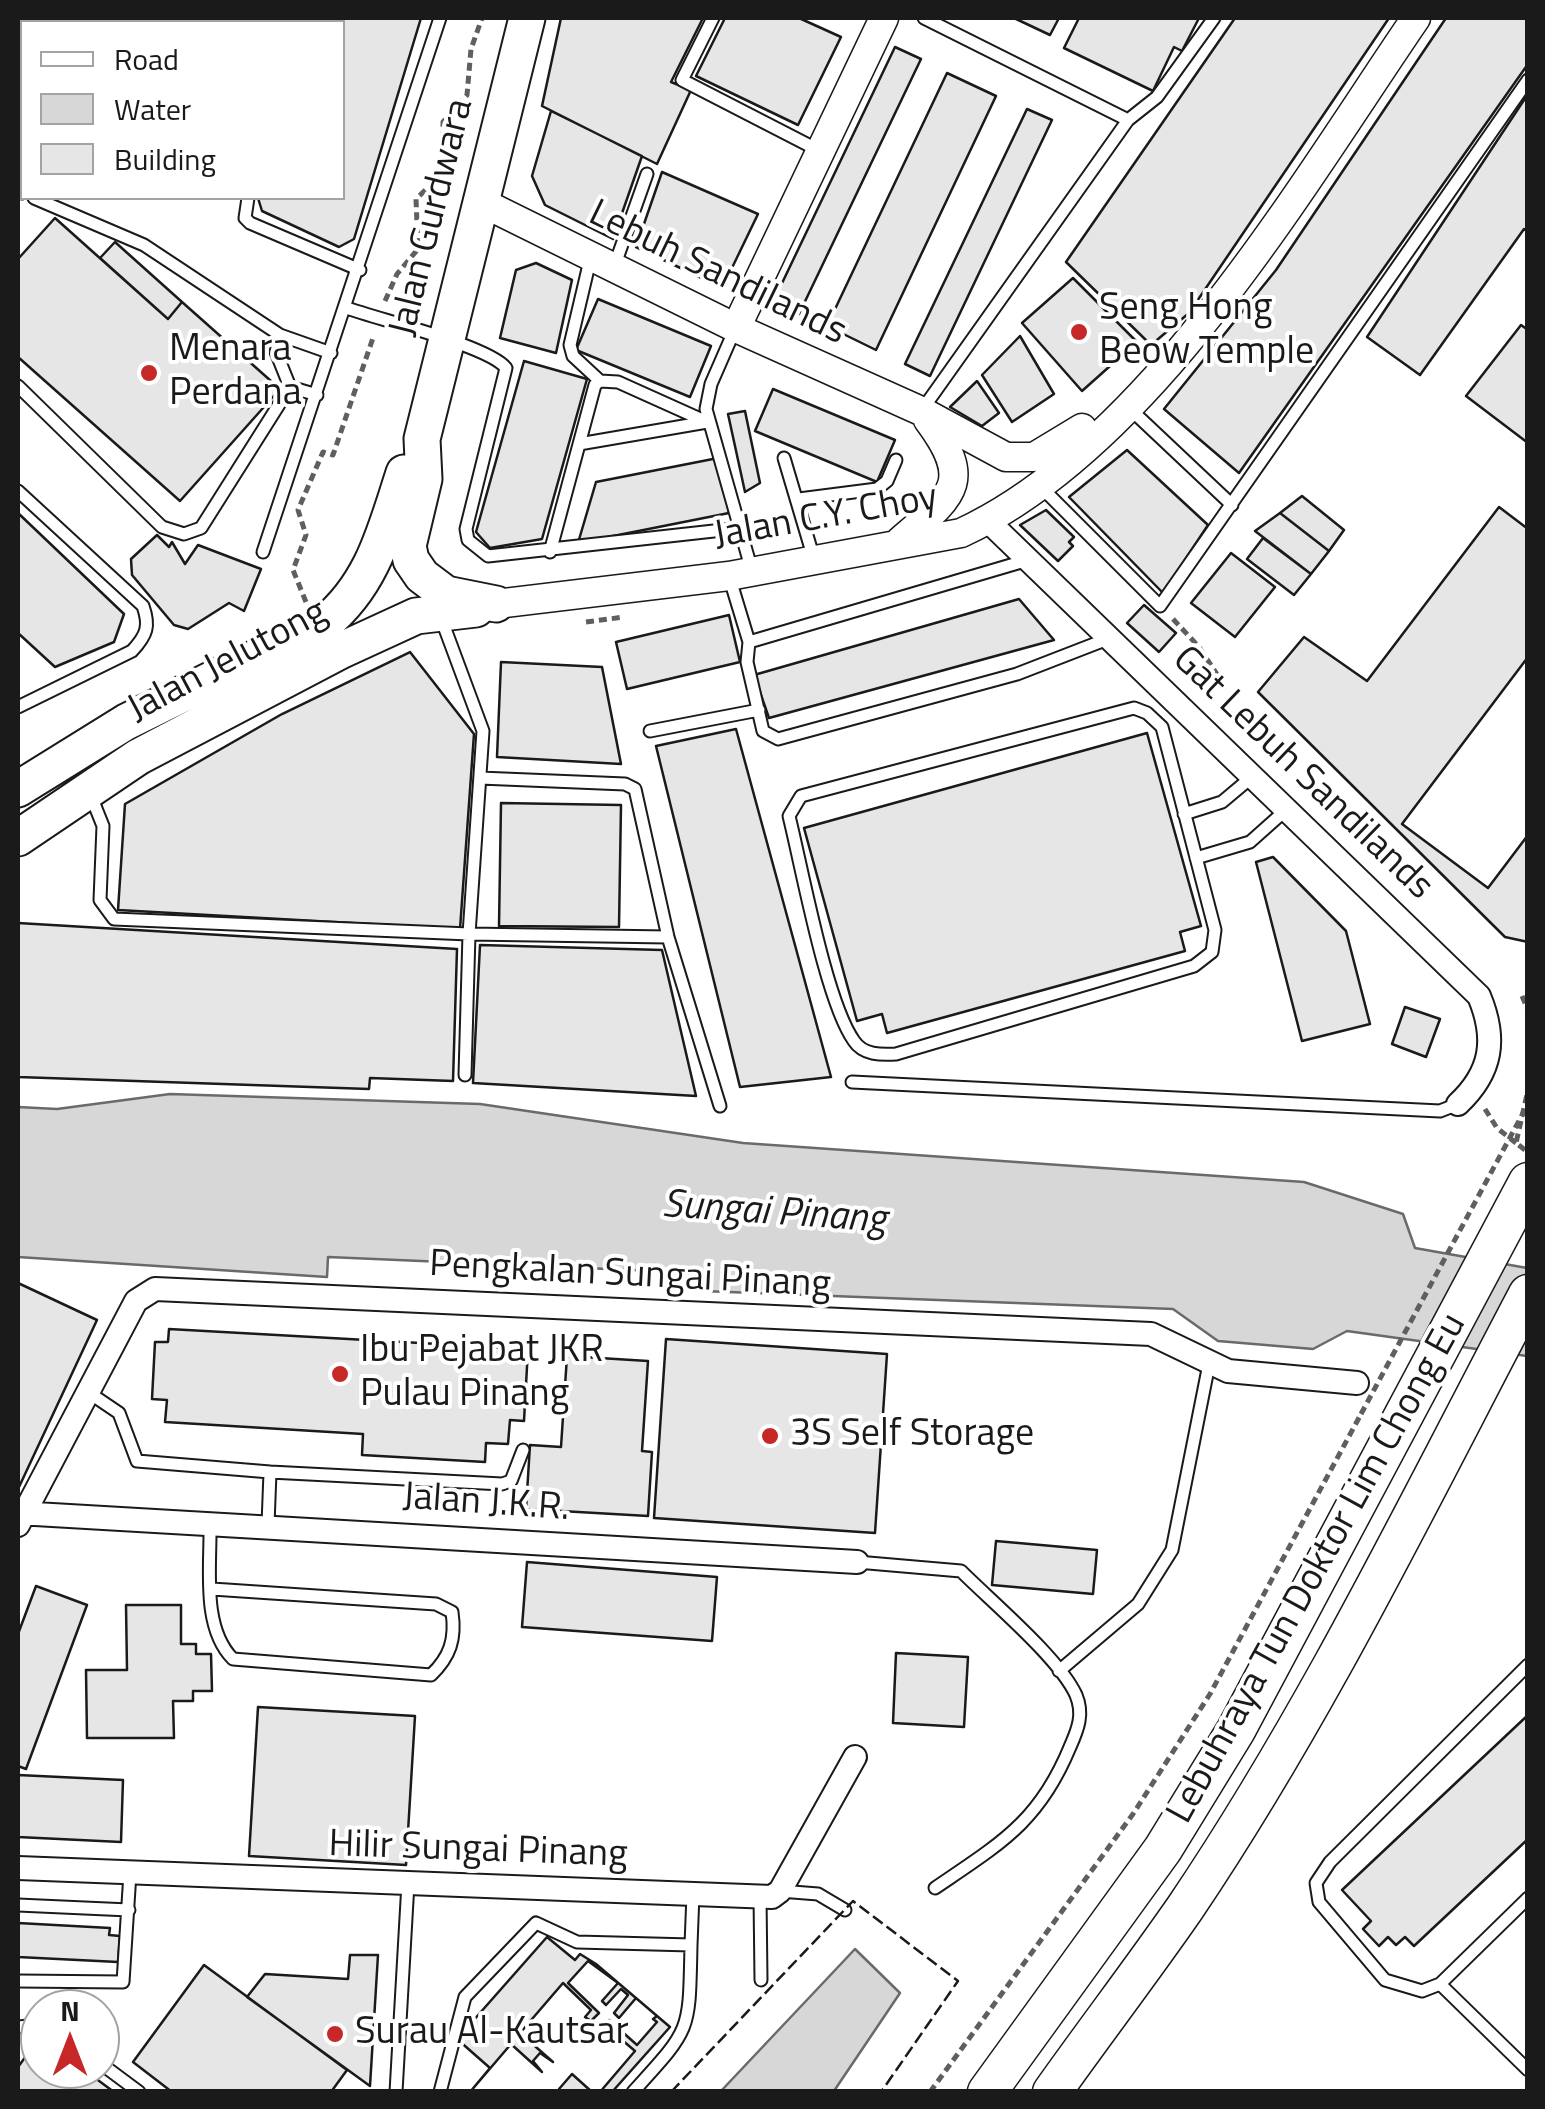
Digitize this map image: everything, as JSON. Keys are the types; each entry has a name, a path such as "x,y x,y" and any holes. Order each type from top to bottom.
{"highway":[{"name":"Lebuhraya Tun Doktor Lim Chong Eu","path":"988,2092 1163,1849 1306,1607 1528,1182"},
{"name":"Lebuhraya Tun Doktor Lim Chong Eu","path":"1052,2092 1185,1908 1351,1629 1528,1294"}],"main road":[{"name":"Jalan Gurdwara","path":"496,604 446,594 422,576 408,546 424,479 422,440 520,26"},
{"name":"Jalan Gurdwara","path":"347,606 374,563 406,466 422,440"},
{"name":"Jalan Jelutong","path":"18,838 88,787 396,623 496,604"},
{"name":"Jalan Jelutong","path":"18,789 126,722 324,624 347,606"}],"street":[{"path":"736,328 884,18"},
{"name":"Jalan C.Y. Choy","path":"496,604 740,574 961,532 987,520 1108,428 1234,284 1416,18"},
{"name":"Lebuh Sandilands","path":"481,202 736,328 921,411 1006,456 1034,458 1059,444"},
{"name":"Jalan C.Y. Choy","path":"1059,444 1097,417 1128,406"},
{"path":"898,542 942,505 956,478 950,451 921,411"},
{"name":"Gat Lebuh Sandilands","path":"987,520 1478,996 1491,1036 1485,1068 1466,1096"},
{"name":"Pengkalan Sungai Pinang","path":"19,1517 136,1300 155,1289 1151,1334 1228,1371 1357,1383"},
{"name":"Jalan J.K.R.","path":"19,1517 268,1525 857,1562"},
{"path":"770,1894 854,1756"},
{"name":"Hilir Sungai Pinang","path":"18,1868 770,1894"}],"lane":[{"path":"263,552 360,270 440,18"},
{"path":"713,18 682,80 820,151"},
{"path":"924,18 1128,120"},
{"path":"921,411 1128,120 1157,98 1214,18"},
{"path":"1038,483 1160,606 1528,80"},
{"path":"647,174 603,262 570,345 573,356 600,380 618,382 707,422"},
{"path":"39,200 144,245 280,335 332,353"},
{"path":"248,200 245,218 250,223 360,270"},
{"path":"347,308 447,340 498,360 506,368 468,517 468,540 488,556 741,528"},
{"path":"736,328 711,384 707,422 741,528 740,574 749,642 746,662 766,736 778,739 1016,674 1110,638"},
{"path":"280,335 276,352 290,387"},
{"path":"550,552 595,385 600,380"},
{"path":"18,386 162,527 184,534 201,528 290,387"},
{"path":"290,387 317,395"},
{"path":"1128,406 1232,506"},
{"path":"579,444 707,422"},
{"path":"784,458 814,559"},
{"path":"799,499 877,489 887,481 896,460"},
{"path":"18,492 143,606 148,623 145,638 132,651 18,706"},
{"path":"749,642 1028,560"},
{"path":"440,613 482,719 469,934 466,1075"},
{"path":"1134,708 1147,712 1162,727 1196,858 1215,942 1204,961 896,1054 879,1055 854,1041 837,1002 789,816 801,796 1134,708"},
{"path":"650,731 759,710"},
{"path":"1184,814 1222,802 1253,776"},
{"path":"480,778 631,785 668,937 720,1106"},
{"path":"88,787 103,826 100,900 114,919 469,934 668,937"},
{"path":"1196,858 1250,842 1287,809"},
{"path":"852,1082 1440,1111 1466,1096"},
{"path":"935,1888 1012,1836 1052,1789 1079,1726 1080,1710 1076,1694 1059,1671 1138,1604 1172,1550 1210,1364"},
{"path":"88,1392 119,1413 137,1461 502,1484 511,1480 523,1450"},
{"path":"268,1525 270,1472"},
{"path":"210,1523 212,1589 215,1632 220,1646 233,1659 431,1675 446,1661 455,1632 452,1612 436,1604 212,1589"},
{"name":"Jalan J.K.R.","path":"857,1562 950,1566 961,1571 1059,1671"},
{"path":"1528,1665 1330,1862 1316,1883 1319,1902 1385,1980 1422,1991 1440,1984 1528,1898"},
{"path":"18,1981 123,1982 130,1873"},
{"path":"396,2092 408,1883"},
{"path":"632,2092 678,2042 689,2021 694,1894"},
{"path":"761,1980 770,1894 818,1894 844,1910"},
{"path":"18,1905 129,1910"},
{"path":"440,2092 464,1997 530,1925 543,1923 577,1942 691,1945"},
{"path":"1440,1984 1528,2070"}],"path":[{"path":"309,608 292,570 306,535 298,510 323,452 333,455 390,286 418,250 416,199 441,178 446,159 443,122 467,96 471,49 482,18"},
{"path":"1160,606 1199,646 1228,691"},
{"path":"1522,996 1528,1010"},
{"path":"1516,1143 1528,1090"},
{"path":"1466,1096 1528,1152"},
{"path":"930,2092 1133,1814 1201,1709 1528,1104"}],"water":[{"name":"Sungai Pinang","path":"170,1094 480,1104 743,1143 1304,1182 1403,1214 1415,1248 1527,1268 1527,1356 1347,1331 1313,1349 1218,1341 1173,1309 676,1290 677,1272 328,1257 327,1277 18,1257 18,1107 57,1109"},
{"path":"855,1949 900,1993 834,2091 721,2091"}],"building":[{"path":"18,18 33,20 20,20 18,98"},
{"path":"18,18 33,20 20,20 18,50"},
{"path":"85,18 265,18 264,20"},
{"path":"187,18 192,20 82,20"},
{"path":"421,18 354,239 339,247 262,211 259,200 345,200 345,20 312,20"},
{"path":"561,18 703,18 671,82 691,90 657,164 542,106"},
{"path":"725,18 799,18 841,37 798,125 696,76"},
{"path":"1014,18 1059,18 1050,35"},
{"path":"1079,18 1199,18 1182,51 1174,47 1153,91 1064,48"},
{"path":"1235,18 1389,18 1189,313 1151,345 1066,262"},
{"path":"1446,18 1528,18 1528,64 1239,473 1164,409 1276,270"},
{"path":"895,47 921,59 799,314 773,302"},
{"path":"947,73 996,96 876,350 827,326"},
{"path":"1528,94 1528,232 1524,229 1420,375 1367,337"},
{"path":"1027,109 1052,120 930,376 905,364"},
{"path":"551,111 642,156 613,239 545,205 532,176"},
{"path":"662,172 758,214 730,272 708,281 636,247"},
{"name":"Menara Perdana","path":"55,218 168,319 182,302 280,389 180,501 18,357 18,259"},
{"path":"115,242 182,302 168,319 100,258"},
{"path":"536,263 572,280 556,353 500,338 516,270"},
{"name":"Seng Hong Beow Temple","path":"1073,278 1137,342 1082,391 1022,323"},
{"path":"598,299 711,346 690,397 576,350"},
{"path":"1521,325 1528,330 1528,443 1466,396"},
{"path":"1020,336 1054,394 1012,422 982,375"},
{"path":"524,361 587,379 542,539 490,548 476,532"},
{"path":"977,381 999,413 982,426 950,407"},
{"path":"773,389 895,440 877,482 755,431"},
{"path":"745,411 760,483 745,492 728,414"},
{"path":"1127,450 1208,525 1163,593 1069,497"},
{"path":"718,458 729,513 578,543 596,482"},
{"path":"1302,496 1344,530 1329,551 1280,513"},
{"path":"1499,507 1528,529 1528,942 1505,937 1258,692 1304,637 1367,681"},
{"path":"1046,510 1074,537 1069,542 1073,546 1058,561 1020,525"},
{"path":"18,513 124,614 114,642 55,667 18,633"},
{"path":"1280,513 1329,551 1311,574 1255,531"},
{"path":"157,535 169,547 172,542 185,564 198,545 261,569 244,611 229,603 188,629 174,625 132,575 131,559"},
{"path":"1263,538 1311,574 1294,595 1247,559"},
{"path":"1231,553 1275,587 1235,637 1191,603"},
{"path":"1019,599 1054,640 769,718 754,675"},
{"path":"1144,605 1176,633 1159,652 1127,623"},
{"path":"729,615 740,662 627,689 616,642"},
{"path":"410,652 474,734 460,929 118,910 125,804 282,714"},
{"path":"1528,657 1528,835 1488,888 1402,824"},
{"path":"501,662 602,667 621,764 497,757"},
{"path":"736,729 831,1077 740,1087 656,746"},
{"path":"1147,733 1201,926 1180,932 1185,951 887,1033 882,1014 857,1021 804,828"},
{"path":"501,803 621,805 619,927 499,926"},
{"path":"1273,857 1346,931 1370,1024 1302,1041 1256,862"},
{"path":"18,923 457,949 453,1081 370,1078 369,1089 18,1077"},
{"path":"480,945 662,950 696,1096 473,1083"},
{"path":"1405,1007 1440,1019 1426,1057 1392,1044"},
{"path":"18,1283 97,1320 19,1487 18,1486"},
{"name":"Ibu Pejabat JKR Pulau Pinang","path":"169,1329 528,1349 524,1421 510,1420 508,1444 486,1443 485,1462 362,1455 363,1434 165,1422 167,1400 152,1399 155,1342 168,1342"},
{"name":"3S Self Storage","path":"666,1339 887,1354 875,1533 654,1518"},
{"path":"567,1356 648,1361 642,1451 652,1452 648,1516 526,1509 530,1445 561,1447"},
{"path":"996,1541 1097,1550 1093,1594 992,1585"},
{"path":"527,1562 717,1577 712,1641 522,1627"},
{"path":"36,1586 87,1605 26,1769 18,1766 18,1634"},
{"path":"126,1605 181,1605 181,1644 196,1644 196,1654 211,1654 212,1691 193,1691 193,1701 173,1701 174,1738 87,1738 86,1670 127,1670"},
{"path":"896,1653 968,1657 964,1727 893,1723"},
{"path":"258,1707 415,1716 406,1865 249,1856"},
{"path":"1528,1715 1528,1839 1414,1946 1405,1937 1396,1945 1388,1937 1379,1946 1363,1929 1371,1921 1342,1890"},
{"path":"18,1775 123,1780 121,1842 18,1837"},
{"path":"18,1923 110,1928 109,1935 120,1936 118,1962 18,1957"},
{"path":"547,1937 575,1960 580,1954 596,1964 670,2027 612,2092 470,2092 490,2068 457,2039"},
{"name":"Surau Al-Kautsar","path":"350,1955 378,1955 370,2086 247,1997 265,1974 348,1979"},
{"path":"588,1961 618,1983 602,2001 606,2005 621,1989 628,1995 614,2013 619,2018 636,1998 657,2016 653,2019 657,2022 637,2045 609,2020 600,2029 604,2032 608,2028 635,2051 600,2092 592,2092 572,2074 559,2089 563,2092 470,2092 511,2044 542,2072 533,2061 540,2053 553,2062 520,2033 563,1983 591,2010 585,2017 591,2021 599,2013 568,1983"},
{"path":"204,1965 347,2070 331,2092 172,2092 133,2062"},
{"path":"20,2064 20,2089 114,2092 18,2092"}],"fence":[{"path":"671,2092 853,1901 958,1981 881,2092"}],"place":[{"name":"Seng Hong Beow Temple","path":"1079,332"},
{"name":"Menara Perdana","path":"149,373"},
{"name":"Ibu Pejabat JKR Pulau Pinang","path":"340,1374"},
{"name":"3S Self Storage","path":"770,1436"},
{"name":"Surau Al-Kautsar","path":"335,2034"}]}
